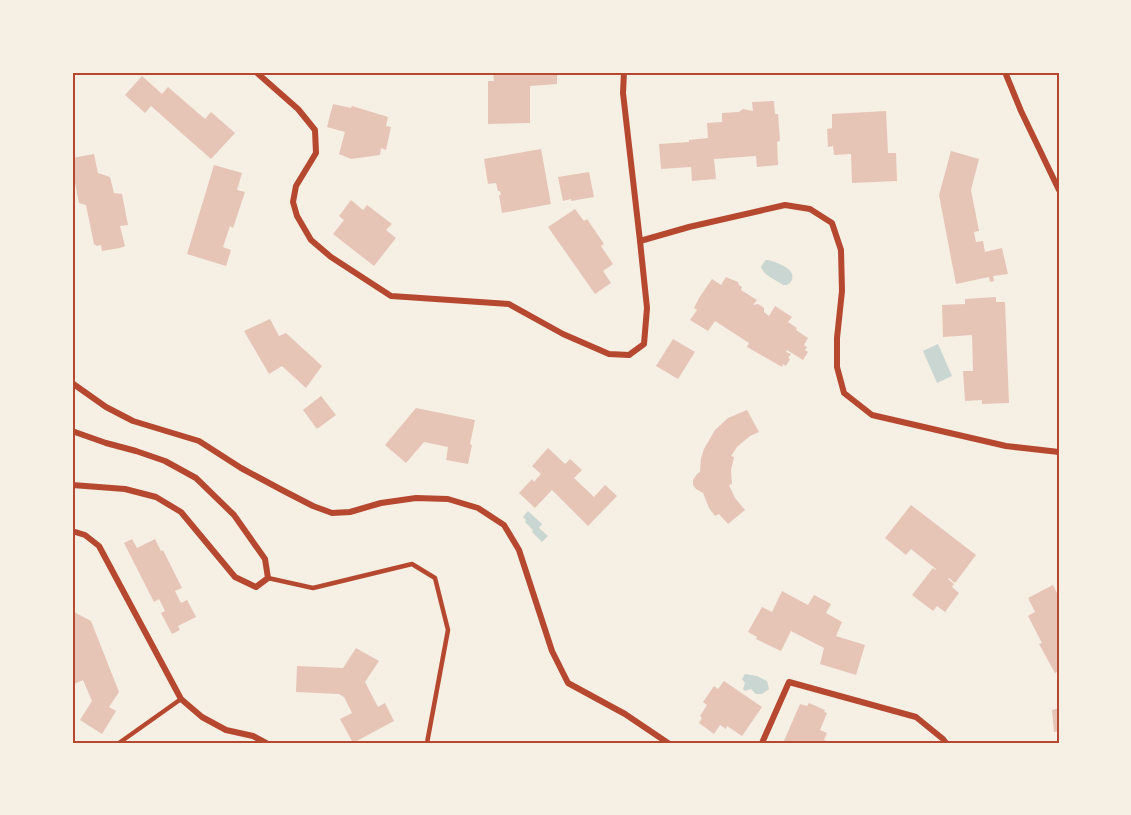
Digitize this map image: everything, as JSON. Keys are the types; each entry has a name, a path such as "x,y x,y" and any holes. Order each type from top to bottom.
{"street":[{"path":"256,72 298,109 315,130 316,153 296,186 293,202 297,216 311,240 331,257 391,296 509,304 562,334 609,354 629,355 644,344 647,308 623,93 624,72"},
{"path":"1005,72 1059,190"},
{"path":"640,241 785,205 810,209 832,223 840,250 842,291 837,338 837,367 844,393 872,415 1006,446 1059,452"},
{"path":"72,384 106,407 133,421 199,441 241,468 313,506 332,513 350,512 381,503 416,498 448,499 478,508 504,525 519,550 552,651 568,682 625,714 669,743"},
{"path":"72,431 106,444 136,451 165,462 196,478 234,515 265,559 268,578 256,587 235,577 181,512 156,496 125,489 72,484"},
{"path":"72,531 86,535 99,546 181,699 202,717 226,730 253,736 266,743"},
{"path":"762,743 789,682 915,717 946,743"}],"lane":[{"path":"268,578 313,588 412,564 435,578 448,630 427,743"},
{"path":"119,743 181,699"}],"shaded area":[{"path":"766,260 776,262 789,270 792,277 790,283 783,285 768,276 761,267"},
{"path":"938,344 952,376 937,383 923,351"},
{"path":"528,511 542,524 539,528 548,536 542,542 525,522 523,517"},
{"path":"745,674 767,681 769,689 762,694 756,694 751,689 745,691 743,689 745,683 742,679"}],"building":[{"path":"493,72 557,72 557,84 530,86 530,123 488,124 488,81 494,81"},
{"path":"142,76 162,94 168,87 205,119 211,112 235,133 211,159 151,106 145,113 125,95"},
{"path":"774,101 775,114 778,114 780,141 777,142 778,165 757,167 756,156 714,159 716,179 692,181 691,167 661,169 659,144 708,138 707,123 722,122 722,113 739,112 743,109 753,111 752,102"},
{"path":"333,104 351,108 352,106 388,117 386,126 391,127 386,150 381,148 380,155 351,159 339,154 345,132 327,127"},
{"path":"886,111 888,153 896,153 897,181 852,183 851,154 834,155 833,146 828,147 827,129 832,128 832,114"},
{"path":"541,149 551,204 502,213 500,191 496,183 488,184 484,159"},
{"path":"951,151 979,159 971,190 979,231 974,232 976,242 983,241 985,252 1002,248 1008,274 993,276 994,281 990,282 989,277 956,284 939,195"},
{"path":"94,154 98,173 110,177 114,193 122,194 128,225 120,226 125,246 120,248 102,251 101,245 94,244 86,205 79,203 72,158"},
{"path":"214,165 242,173 237,190 245,192 233,228 230,226 223,247 231,250 226,266 187,254"},
{"path":"589,172 594,197 563,201 558,177"},
{"path":"351,200 363,210 367,205 392,224 386,230 396,238 374,266 333,234 344,220 339,216"},
{"path":"575,209 584,221 587,219 604,244 601,246 613,264 603,271 611,283 595,294 548,227"},
{"path":"726,277 738,282 742,287 741,290 757,300 753,305 758,304 764,308 764,312 769,316 775,306 792,317 788,322 808,338 804,345 808,352 803,360 787,350 786,352 791,354 788,358 790,359 786,366 783,364 782,367 747,347 749,343 715,321 708,331 690,320 697,310 694,308 699,298 712,279 721,285"},
{"path":"996,297 996,302 1005,302 1009,403 982,404 982,400 965,401 963,371 973,371 972,335 943,337 942,305 965,304 965,299"},
{"path":"270,319 279,336 286,333 322,366 306,388 282,366 269,374 244,331"},
{"path":"673,339 695,352 678,379 656,366"},
{"path":"321,396 336,415 317,429 303,410"},
{"path":"416,408 475,420 468,464 446,460 448,447 424,442 406,463 385,445"},
{"path":"747,410 759,432 737,447 731,456 734,457 731,470 732,484 729,485 735,498 745,510 728,524 719,514 715,516 703,493 693,485 693,480 700,472 704,449 715,430 728,418"},
{"path":"548,448 565,464 570,459 582,470 574,478 594,497 605,485 617,496 588,526 552,490 535,508 519,493 532,479 534,482 541,474 532,466"},
{"path":"911,505 976,555 955,583 948,579 959,593 945,612 937,606 933,611 912,595 933,568 936,569 911,549 906,555 885,538"},
{"path":"132,539 137,548 155,539 182,588 175,591 181,603 187,600 196,617 178,626 180,630 172,634 161,613 165,611 159,599 154,602 124,543"},
{"path":"1053,585 1059,597 1059,671 1055,673 1039,644 1042,643 1028,616 1035,612 1028,598"},
{"path":"782,591 808,605 814,595 831,604 826,613 842,622 836,636 865,645 856,675 820,664 824,648 791,631 781,651 756,639 757,637 748,632 762,607 772,612"},
{"path":"72,613 91,621 119,692 109,707 116,711 102,734 80,720 92,701 83,680 72,685"},
{"path":"356,648 379,661 365,682 378,707 385,703 394,721 353,743 340,719 352,713 344,697 339,694 296,692 297,666 343,668"},
{"path":"724,681 762,707 742,736 727,726 726,729 720,725 714,734 699,723 702,718 700,716 707,705 703,702 714,686 718,689"},
{"path":"809,703 827,713 820,730 827,733 824,740 832,743 783,743 800,704 807,706"},
{"path":"1059,708 1059,731 1054,732 1052,710"}]}
